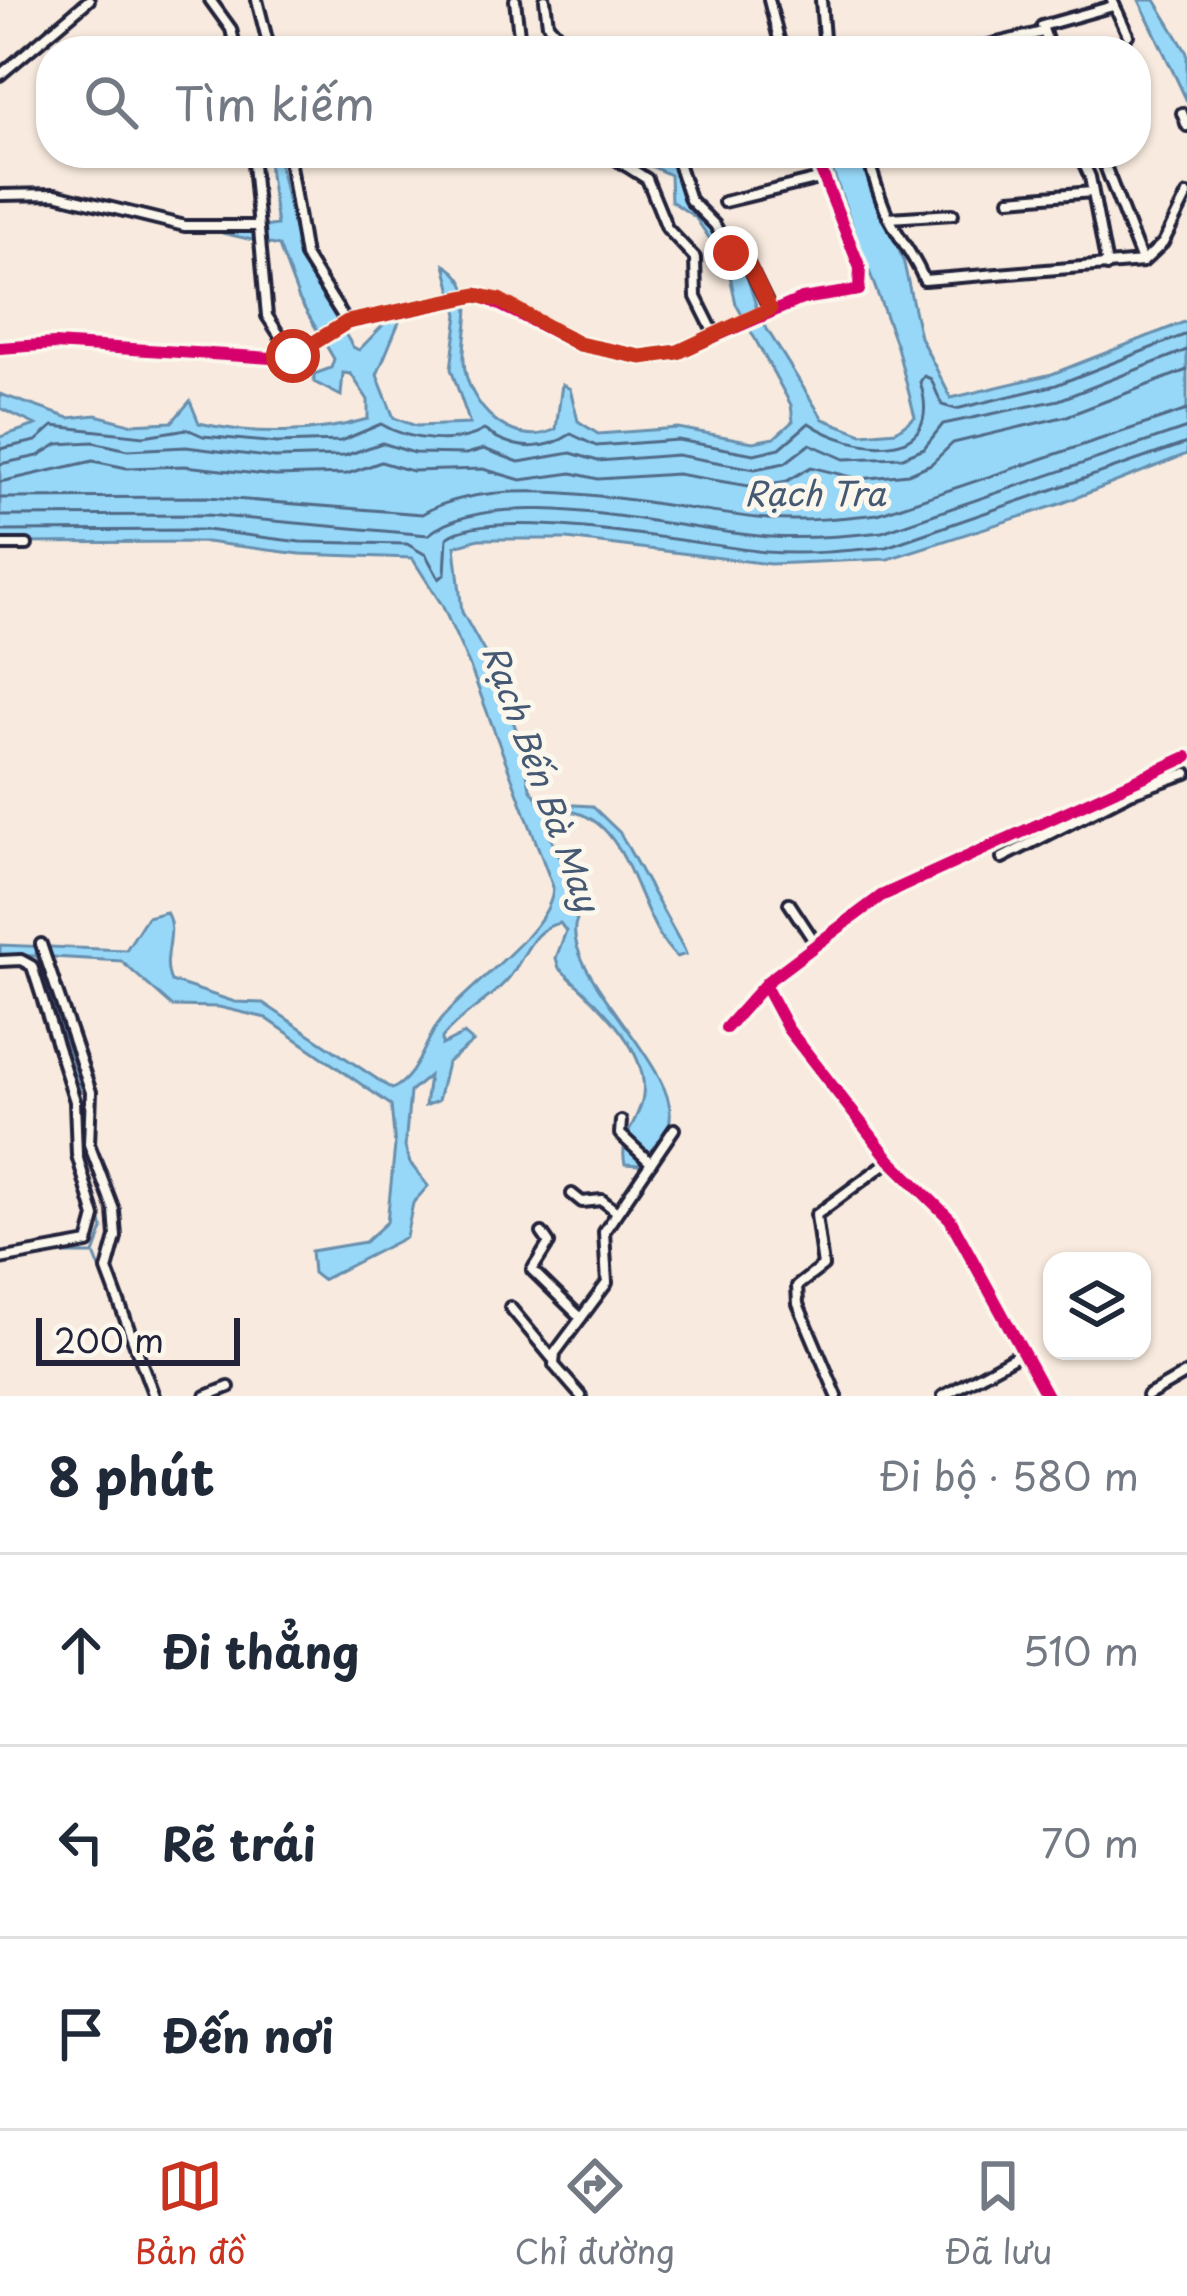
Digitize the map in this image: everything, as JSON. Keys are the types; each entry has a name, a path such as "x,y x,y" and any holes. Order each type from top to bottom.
{"street":[{"path":"46,36 89,0"},
{"path":"210,0 233,36"},
{"path":"256,0 266,36"},
{"path":"515,0 520,36"},
{"path":"545,0 548,24 559,36"},
{"path":"770,0 778,36"},
{"path":"821,0 824,36"},
{"path":"1044,36 1045,25 1112,3 1128,35"},
{"path":"1025,36 1042,32"},
{"path":"0,75 36,45"},
{"path":"1182,113 1187,127"},
{"path":"253,168 269,324 293,356"},
{"path":"290,168 305,256 346,323"},
{"path":"630,168 647,179 667,228 695,258 696,297 719,333"},
{"path":"680,168 690,200 715,225 731,253 748,263 768,310"},
{"path":"0,347 54,344 293,356 346,323 476,295 499,300 579,344 641,357 678,352 768,310 859,290 862,285 819,168"},
{"path":"871,168 889,218 903,246 918,259 924,280 1143,262 1162,243 1187,196"},
{"path":"1084,168 1107,266"},
{"path":"1106,168 1143,262"},
{"path":"724,202 823,178"},
{"path":"1010,199 1092,192"},
{"path":"0,195 55,194 185,226 258,227"},
{"path":"889,218 952,214"},
{"path":"0,545 27,545"},
{"path":"726,1028 765,986 854,913 938,866 991,849 1187,757"},
{"path":"1002,858 1130,793 1187,773"},
{"path":"790,903 816,944"},
{"path":"42,946 92,1092 89,1144 114,1210 116,1237 107,1270 154,1396"},
{"path":"0,962 21,960 32,966 73,1090 76,1155 95,1217 88,1243 0,1259"},
{"path":"765,986 788,1029 890,1160 950,1219 1045,1392 1029,1396"},
{"path":"621,1121 624,1137 648,1161"},
{"path":"553,1359 607,1283 604,1232 674,1129"},
{"path":"837,1396 798,1304 797,1286 824,1266 816,1215 890,1160"},
{"path":"572,1194 582,1202 604,1201 617,1212"},
{"path":"542,1233 549,1243 532,1270 581,1318"},
{"path":"510,1307 581,1396"},
{"path":"944,1396 1023,1352"},
{"path":"1147,1396 1187,1373"},
{"path":"206,1396 229,1387"}],"water":[{"path":"1139,0 1155,0 1187,53 1187,101"},
{"name":"Rạch Tra","path":"269,168 280,168 301,260 353,347 359,350 390,318 402,315 377,375 394,418 416,426 470,424 451,369 458,314 445,265 457,274 467,296 464,361 473,393 509,429 540,434 556,429 562,384 570,389 578,421 598,434 678,428 753,442 774,438 793,421 791,405 736,304 728,266 695,217 671,201 670,175 655,168 676,168 687,201 743,264 760,318 823,419 862,434 896,431 915,417 897,347 831,168 867,168 903,259 920,337 951,398 1052,374 1187,321 1187,454 1060,504 888,559 770,564 567,539 479,539 455,546 462,612 495,671 521,743 530,788 540,803 592,806 620,833 686,954 677,957 663,941 607,833 590,818 569,811 552,818 548,832 570,878 570,914 577,919 575,940 602,993 660,1079 670,1105 668,1128 638,1165 625,1164 626,1139 642,1101 639,1063 617,1027 559,968 556,958 566,931 560,923 550,926 535,938 500,987 442,1038 442,1045 464,1034 473,1042 447,1063 438,1101 425,1106 429,1076 410,1092 405,1147 410,1163 428,1186 413,1203 406,1237 322,1280 313,1273 311,1251 365,1242 387,1222 395,1146 391,1105 266,1018 219,1007 172,1006 121,961 0,954 0,945 126,950 147,917 166,912 171,928 167,963 171,981 235,1002 263,1003 392,1089 414,1068 440,1021 524,940 549,904 553,887 471,669 442,605 412,558 300,554 206,542 0,543 0,437 36,425 0,408 0,394 69,418 96,415 130,424 172,422 190,401 199,423 242,430 306,430 368,419 368,400 351,374 343,373 341,396 314,382 314,374 331,368 334,359 299,299 279,246 222,233 277,225"}],"waterway":[{"path":"0,1265 53,1254 94,1254 103,1229 83,1153 79,1081 36,953"},
{"path":"95,1256 134,1353"}],"cycle path":[{"path":"0,348 54,344 287,359 347,323 480,295 579,344 641,357 678,352 802,299 859,290 860,268 820,168"},
{"path":"726,1028 768,981 881,896 1187,757"},
{"path":"765,986 788,1029 890,1160 950,1219 1047,1396"}],"route":[{"path":"293,356 347,322 480,295 499,300 579,344 641,357 678,352 770,309 748,263 731,253"}],"water label":[{"name":"Rạch Bến Bà May","path":"541,778"}]}
